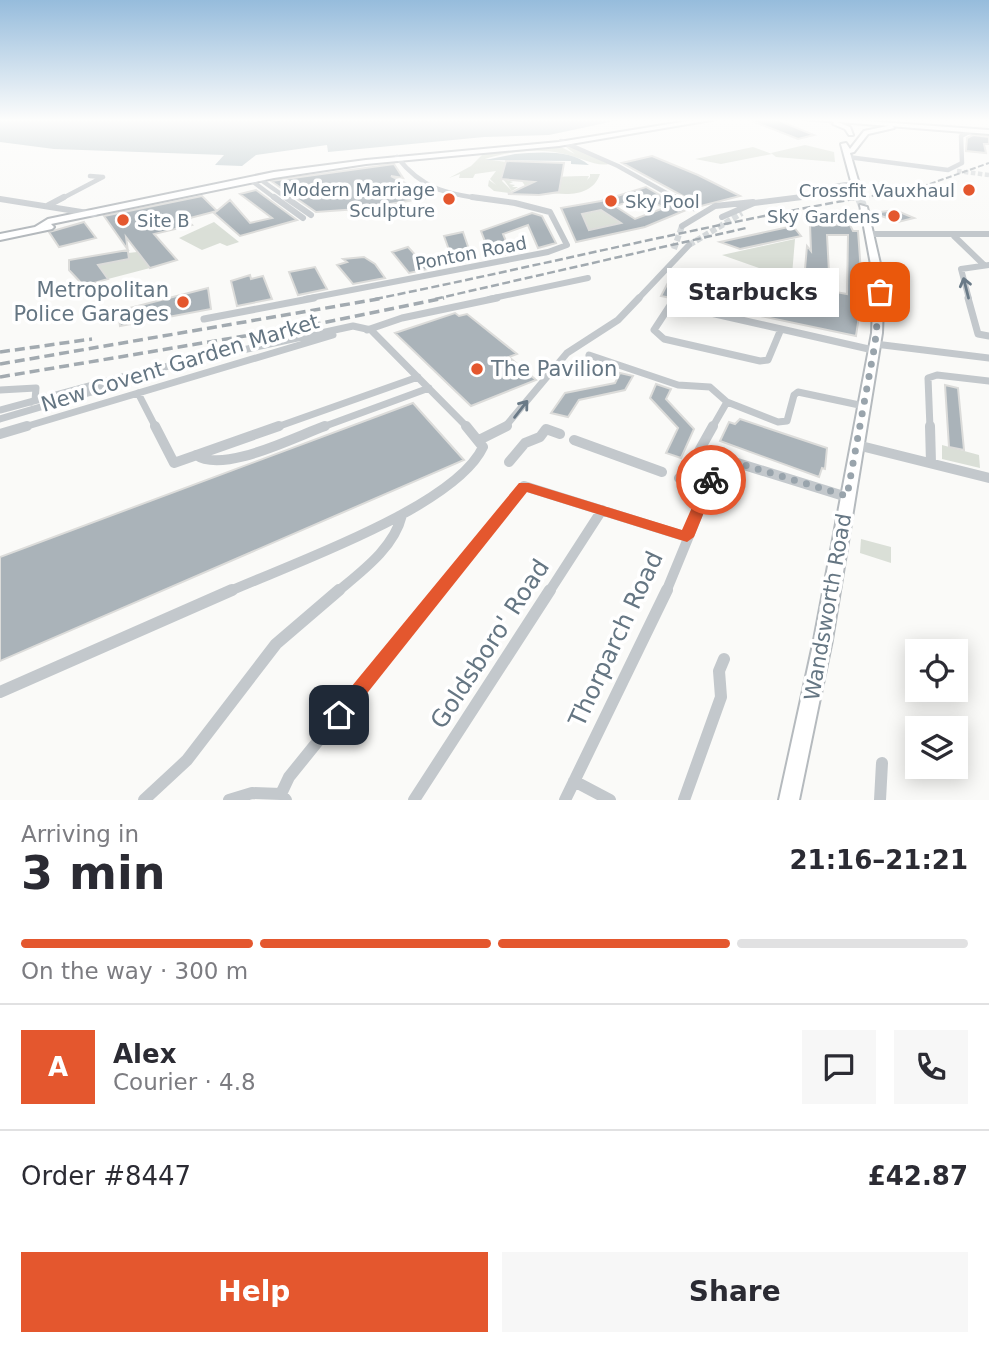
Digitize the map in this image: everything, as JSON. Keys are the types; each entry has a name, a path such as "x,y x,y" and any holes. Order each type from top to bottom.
{"highway":[{"path":"1,238 87,214 206,188 284,174 420,156"},
{"path":"252,181 284,174"}],"main road":[{"path":"847,156 858,194"},
{"name":"Wandsworth Road","path":"789,800 823,640 874,347 880,292 871,234 863,208"}],"street":[{"path":"596,156 694,208"},
{"path":"875,156 948,170 962,163 962,156"},
{"name":"Ponton Road","path":"204,319 557,250 568,245 555,218 541,208 503,198 449,192 416,178 403,158"},
{"path":"47,206 103,177 90,176"},
{"path":"252,181 312,215"},
{"path":"252,181 303,218"},
{"path":"682,226 697,214 735,202 754,203 810,196 834,183 855,184"},
{"path":"0,199 87,214"},
{"path":"742,213 763,202"},
{"path":"722,217 754,203"},
{"path":"871,234 989,234"},
{"path":"954,235 986,265"},
{"path":"479,439 509,425 566,353 618,320 689,245"},
{"path":"677,248 677,260"},
{"path":"986,265 961,269 978,334 989,336"},
{"path":"371,330 402,318 589,278"},
{"path":"781,329 768,360 752,361 664,339 654,330 671,304 874,347 989,358"},
{"path":"0,410 128,375 353,326 371,330 484,447 478,460 447,487 402,515 0,692"},
{"name":"New Covent Garden Market","path":"0,434 337,334 371,330"},
{"path":"0,419 246,348"},
{"path":"589,355 678,385 710,387 727,402 783,422 787,421 794,395 798,392 864,406"},
{"path":"931,463 928,378 937,375 989,381"},
{"path":"138,393 174,463 418,377"},
{"path":"0,390 36,388 35,400 28,404"},
{"path":"196,455 206,462 226,462 429,388"},
{"path":"727,402 699,451 847,496"},
{"path":"509,462 525,443 540,437 546,429 560,434"},
{"path":"574,440 662,472"},
{"path":"857,444 989,478"},
{"name":"Thorparch Road","path":"565,800 654,621 721,458"},
{"path":"679,478 708,486"},
{"path":"229,800 252,793 284,797 289,777 524,486 687,537"},
{"name":"Goldsboro' Road","path":"414,800 601,510"},
{"path":"144,800 190,759 282,639 365,567 396,535 402,523 402,515"},
{"path":"684,800 721,697 719,671 723,659"},
{"path":"880,800 882,763"},
{"path":"574,781 610,800"}],"shaded area":[{"path":"223,156 254,156 242,166 215,165"},
{"path":"481,156 494,156 485,159 506,162 502,181 512,191 494,191 488,186 489,180 496,185 490,179 496,171 475,174 473,178 459,178 460,174 449,178 471,166"},
{"path":"503,156 574,156 589,165 571,164 571,161 485,160"},
{"path":"572,156 592,156 609,164 598,164"},
{"path":"708,156 760,156 721,164 695,159"},
{"path":"834,156 835,162 776,157"},
{"path":"590,174 600,174 587,190 567,194 526,187 521,180 589,176 587,180 590,177"},
{"path":"503,179 513,182 509,184 515,185 512,187 518,187 512,191"},
{"path":"601,210 621,223 589,230 582,214"},
{"path":"214,222 239,242 227,246 220,243 202,250 179,238"},
{"path":"795,239 792,275 765,270 722,255"},
{"path":"137,252 150,268 108,279 94,266 129,259 128,253"},
{"path":"942,445 979,455 980,468 942,459"},
{"path":"861,539 891,547 891,563 860,553"}],"building":[{"path":"653,156 740,196 701,206 622,163"},
{"path":"506,161 564,163 559,192 539,195 508,194 534,182 501,179"},
{"path":"394,164 403,178 391,176 433,197 359,209 316,212 271,181"},
{"path":"646,187 686,210 645,227 576,242 561,208 601,201","holes":["645,197 664,208 635,219 615,206","601,210 621,223 589,230 582,214"]},
{"path":"256,190 297,220 240,236 214,213 230,200 250,223 272,218 240,194"},
{"path":"202,196 217,211 186,219 192,225 154,234 177,260 150,268 126,237 128,250 104,216"},
{"name":"Sky Gardens","path":"895,210 914,218 898,222 873,213"},
{"path":"532,213 542,216 556,243 538,248 528,225 503,234 511,253 491,257 481,231"},
{"path":"84,222 96,238 59,247 49,232"},
{"path":"810,224 850,225 853,231 858,231 863,301 859,301 856,316 859,316 856,336 751,314 765,272 790,276 786,291 803,292 807,246 811,251","holes":["827,235 848,235 847,294 830,291"]},
{"path":"793,226 801,236 740,249 720,242"},
{"path":"463,232 473,261 454,264 444,236"},
{"path":"408,247 428,269 409,273 392,252"},
{"path":"128,250 129,259 98,265 108,279 84,286 69,270 69,260"},
{"path":"364,257 375,264 385,278 353,284 337,265 347,262 343,259"},
{"path":"315,267 327,289 298,295 289,272"},
{"path":"250,275 251,279 263,276 272,299 237,306 231,281"},
{"path":"670,279 714,288 706,305 661,296"},
{"name":"Metropolitan Police Garages","path":"208,288 211,309 120,326 118,311"},
{"name":"The Pavilion","path":"455,313 459,316 467,314 517,354 509,357 536,380 471,406 395,333"},
{"path":"620,373 633,376 625,390 579,400 568,417 551,413 565,393 615,383"},
{"path":"656,384 671,389 666,399 694,429 681,458 666,453 678,428 650,398"},
{"path":"945,385 958,388 964,450 949,447"},
{"path":"413,403 464,460 0,661 0,557"},
{"path":"740,419 827,448 825,469 822,468 819,477 720,441 729,422 735,424"}],"tunnel":[{"path":"957,171 989,175"},
{"path":"858,194 860,199"},
{"path":"859,197 863,207"},
{"path":"689,245 742,213"},
{"path":"674,249 682,226"}],"railway":[{"path":"855,199 921,187 989,163"},
{"path":"375,299 865,197"},
{"path":"435,299 746,228"},
{"path":"0,364 384,298"},
{"path":"0,377 322,323 444,298"},
{"path":"0,352 92,339"}],"way so far":[{"path":"711,480 721,458 847,496 875,344 880,292"}],"place":[{"name":"Crossfit Vauxhaul","path":"969,190"},
{"name":"Modern Marriage Sculpture","path":"449,199"},
{"name":"Sky Pool","path":"611,201"},
{"name":"Sky Gardens","path":"894,216"},
{"name":"Site B","path":"123,220"},
{"name":"Starbucks","path":"880,292"},
{"name":"Metropolitan Police Garages","path":"183,302"},
{"name":"The Pavilion","path":"477,369"}],"route":[{"path":"339,715 524,486 687,537 711,480"}]}
